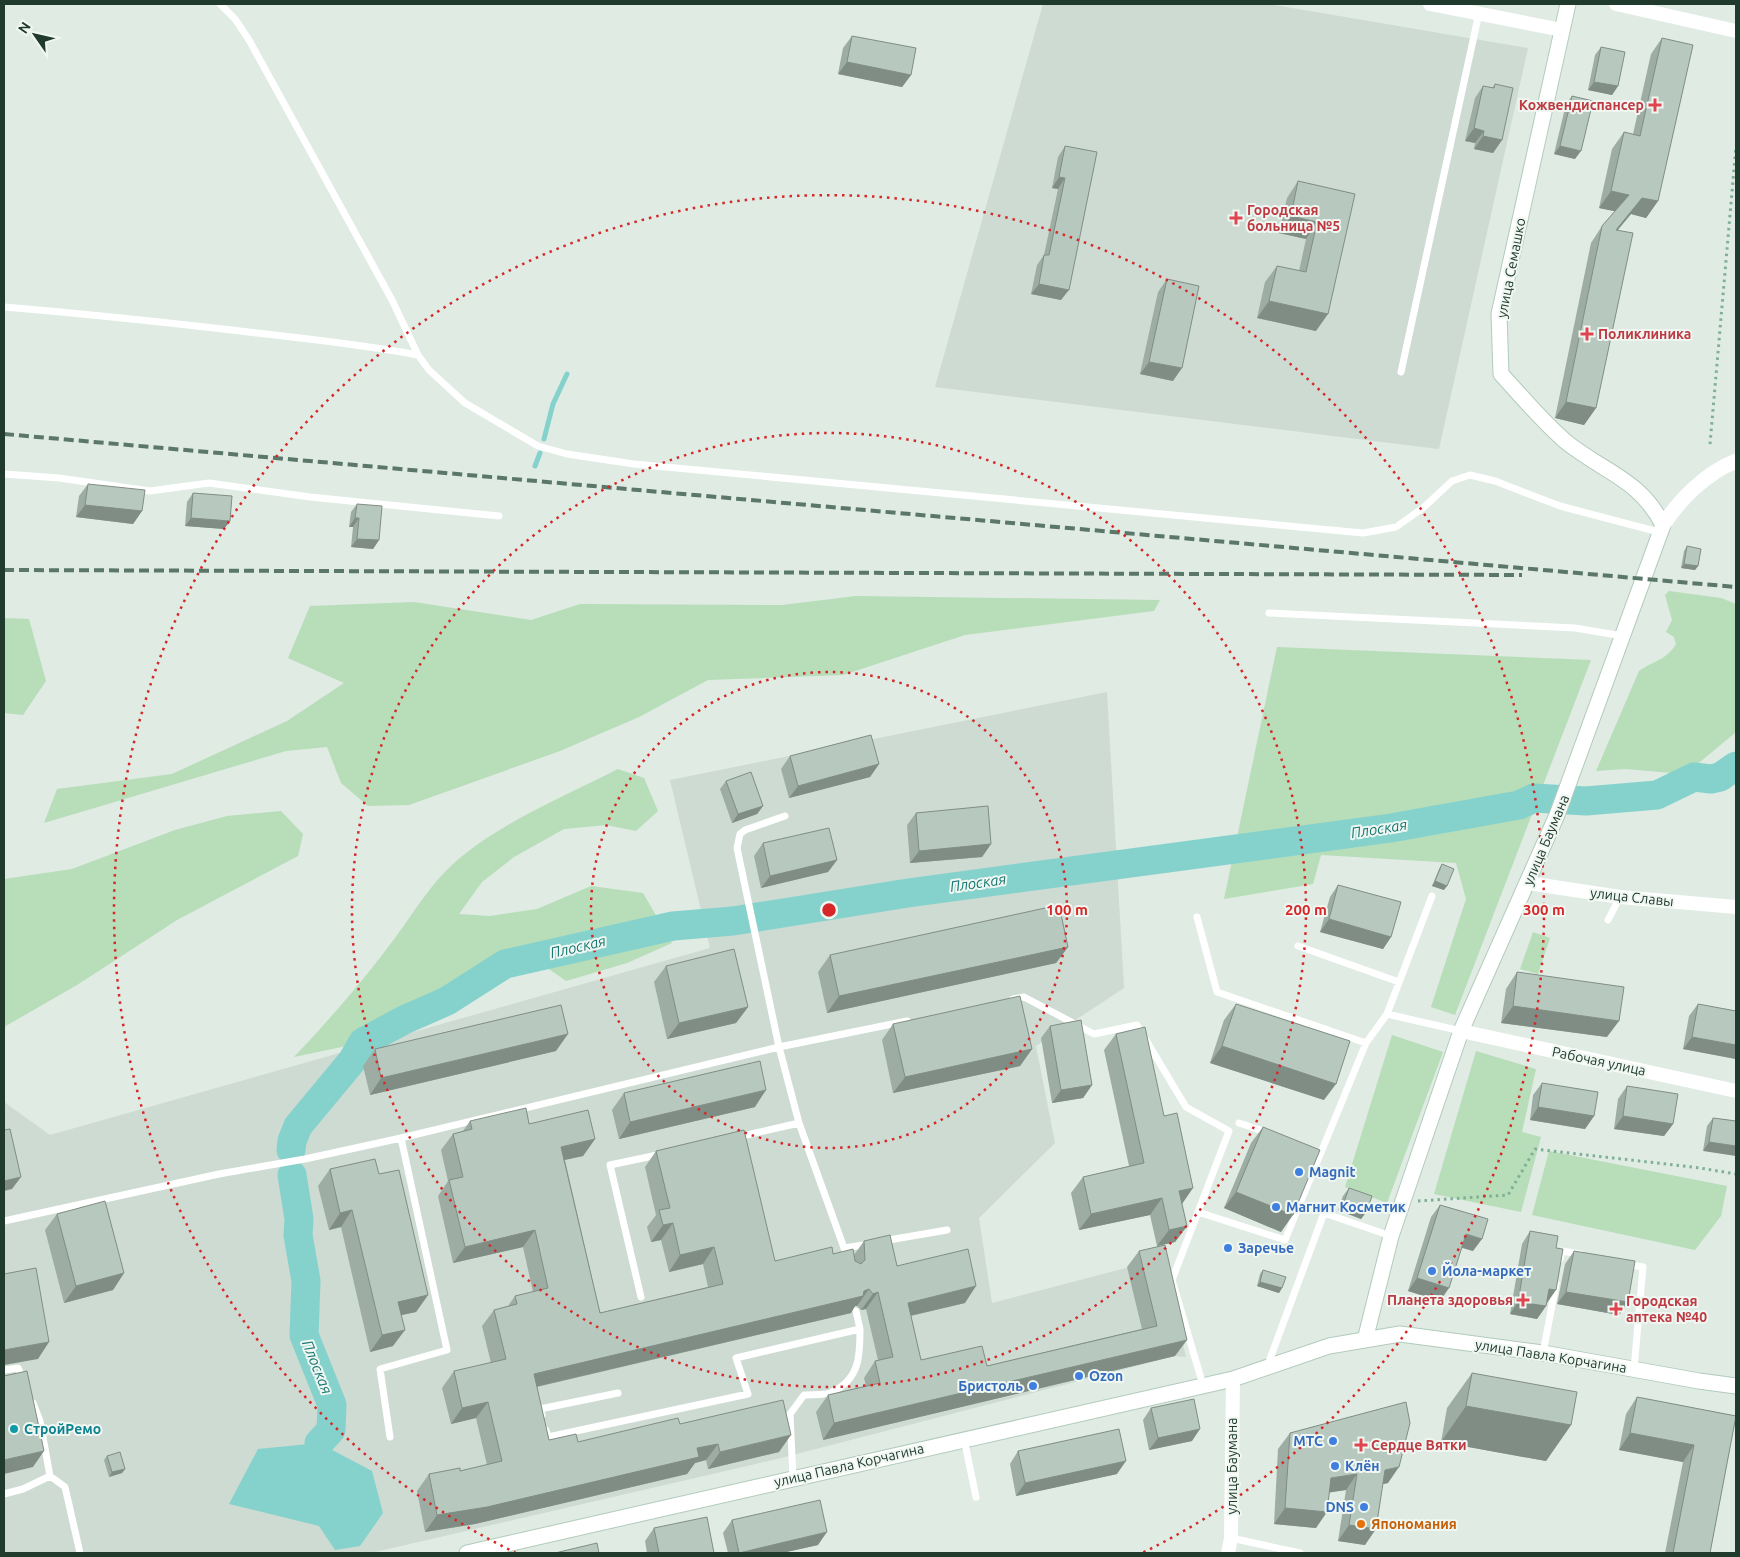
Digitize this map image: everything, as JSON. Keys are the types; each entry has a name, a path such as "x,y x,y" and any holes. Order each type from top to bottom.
{"main road":[{"name":"улица Семашко","path":"1568,4 1499,314 1501,374 1564,440 1639,490 1654,507 1661,528"},
{"name":"улица Баумана","path":"1391,1236 1461,1031 1528,883 1573,775 1661,528 1684,497 1722,468 1736,461"},
{"path":"1365,1340 1391,1236"},
{"name":"улица Павла Корчагина","path":"466,1553 1233,1379 1329,1346 1400,1334 1543,1353 1736,1386"}],"street":[{"path":"1430,4 1562,30"},
{"path":"1616,4 1736,31"},
{"name":"улица Славы","path":"1528,883 1620,896 1736,907"},
{"name":"Рабочая улица","path":"1461,1031 1736,1091"},
{"name":"улица Баумана","path":"1228,1553 1231,1538 1233,1379"}],"lane":[{"path":"220,4 235,19 250,40 395,306 418,355 429,370 465,403 538,446 567,454 624,463 1363,533 1396,527 1423,508 1452,481 1470,476 1495,481 1560,506 1661,528"},
{"path":"1401,372 1479,13"},
{"path":"4,307 96,314 246,331 366,346 418,355"},
{"path":"4,474 59,478 150,490 209,483 310,497 499,516"},
{"path":"1270,613 1575,628 1624,636"},
{"path":"785,816 745,830 738,839 738,860 755,925 779,1047 799,1123 844,1248 845,1257"},
{"path":"1198,1212 1285,1240 1366,1043 1387,1014 1432,896"},
{"path":"1608,920 1620,896"},
{"path":"1197,917 1217,992 1366,1043"},
{"path":"1298,946 1399,982"},
{"path":"1004,1001 1024,997 1094,1034 1137,1026 1186,1106 1230,1131 1172,1280 1203,1385"},
{"path":"1387,1014 1461,1031"},
{"path":"4,1221 219,1174 305,1160 779,1047 916,1019"},
{"path":"1239,1122 1275,1136"},
{"path":"733,1138 799,1123"},
{"path":"390,1437 380,1369 448,1350 401,1138"},
{"path":"1312,1149 1321,1152"},
{"path":"641,1297 610,1165 667,1153"},
{"path":"1267,1367 1324,1213 1391,1236"},
{"path":"844,1248 947,1230"},
{"path":"1558,1269 1562,1251 1589,1256"},
{"path":"1616,1262 1643,1267 1634,1369"},
{"path":"1543,1353 1557,1279"},
{"path":"793,1478 790,1414 804,1394 831,1393 851,1378 860,1360 860,1329 856,1312"},
{"path":"618,1393 540,1409 548,1437 748,1394 736,1358 860,1329"},
{"path":"4,1370 18,1368 26,1386"},
{"path":"29,1394 40,1421 50,1476 65,1487 80,1553"},
{"path":"964,1439 976,1497"},
{"path":"4,1494 23,1489 50,1476"},
{"path":"1231,1538 1300,1553"}],"path":[{"path":"1710,444 1736,146"},
{"path":"1402,1202 1508,1195 1535,1149 1700,1168 1736,1174"}],"shaded area":[{"name":"Городская больница №5","path":"1043,4 1269,4 1528,48 1439,449 935,387"},
{"path":"1107,692 1124,988 1036,1046 1055,1143 979,1218 992,1303 1164,1258 1186,1357 1175,1356 781,1458 371,1553 4,1553 4,1102 50,1135 710,948 670,780"}],"green space":[{"path":"1669,591 1721,598 1736,604 1736,732 1700,762 1688,769 1672,773 1626,769 1596,771 1639,671 1664,657 1676,644 1674,637 1666,632 1672,620 1665,595"},
{"path":"856,596 1160,600 1154,611 965,635 843,675 708,680 639,717 560,751 409,805 368,806 341,783 327,747 286,751 44,823 57,789 172,774 287,721 344,683 288,658 310,606 414,602 531,620 580,604 782,605"},
{"path":"4,618 29,619 46,681 23,715 4,713"},
{"path":"1277,647 1591,660 1455,1015 1431,1007 1466,899 1456,863 1321,855 1313,884 1224,899"},
{"path":"618,769 644,778 658,811 636,831 606,825 564,829 514,857 482,882 459,914 490,916 537,909 591,886 643,893 672,943 627,963 566,981 546,967 506,972 468,999 394,1036 294,1057 359,984 430,890 454,863 472,848 512,823"},
{"path":"281,811 303,834 298,856 177,920 77,985 4,1027 4,879 72,869 175,830 227,816"},
{"path":"1533,932 1550,938 1538,974 1520,969"},
{"path":"1392,1035 1443,1052 1387,1203 1345,1187"},
{"path":"1476,1051 1536,1069 1522,1132 1541,1137 1521,1212 1434,1194"},
{"path":"1549,1151 1727,1186 1721,1216 1695,1250 1532,1215"}],"water":[{"path":"319,1443 372,1471 383,1513 360,1546 335,1550 319,1526 229,1504 258,1449"}],"building":[{"path":"852,36 916,48 911,75 847,62"},
{"path":"1662,38 1693,45 1658,201 1642,198 1616,230 1633,233 1596,408 1566,402 1602,226 1629,195 1611,191 1624,132 1640,136"},
{"path":"1601,47 1625,52 1618,86 1594,82"},
{"path":"1495,84 1513,88 1502,140 1483,136 1484,131 1474,128 1483,86 1494,88"},
{"path":"1572,96 1593,101 1581,151 1560,146"},
{"path":"1065,146 1097,152 1069,290 1039,284 1044,255 1049,255 1065,178 1059,177"},
{"path":"1298,181 1355,194 1328,314 1269,301 1277,266 1306,272 1317,222 1291,216"},
{"path":"1167,279 1199,286 1182,368 1149,362"},
{"path":"88,484 145,490 142,511 85,505"},
{"path":"193,493 232,496 230,521 191,518"},
{"path":"357,504 382,506 379,540 357,539 359,518 355,518"},
{"path":"1687,546 1701,549 1698,566 1684,564"},
{"path":"871,735 879,764 798,786 790,756"},
{"path":"751,772 763,806 738,814 726,781"},
{"path":"988,806 991,844 919,851 916,813"},
{"path":"829,828 837,860 770,876 763,843"},
{"path":"1442,864 1454,869 1447,886 1435,881"},
{"path":"1338,885 1401,902 1391,937 1329,919"},
{"path":"1059,905 1068,947 839,996 830,955"},
{"path":"734,949 748,1007 679,1023 666,966"},
{"path":"1517,972 1624,987 1619,1021 1513,1006"},
{"path":"1020,996 1032,1049 905,1077 893,1024"},
{"path":"1236,1004 1350,1041 1336,1084 1222,1046"},
{"path":"1698,1004 1736,1011 1736,1045 1692,1037"},
{"path":"561,1005 568,1034 381,1078 375,1049"},
{"path":"1081,1020 1092,1085 1061,1090 1050,1026"},
{"path":"1145,1027 1164,1116 1177,1113 1193,1188 1179,1191 1187,1226 1169,1230 1162,1198 1091,1214 1083,1177 1144,1163 1116,1034"},
{"path":"760,1061 766,1090 630,1122 624,1093"},
{"path":"1542,1083 1598,1092 1594,1116 1538,1107"},
{"path":"1627,1086 1678,1094 1673,1124 1623,1116"},
{"path":"526,1108 529,1124 588,1110 595,1139 561,1147 600,1313 723,1284 714,1247 680,1255 673,1223 663,1225 659,1210 670,1208 656,1151 744,1130 775,1261 832,1247 833,1254 853,1249 855,1261 861,1264 865,1260 864,1241 890,1235 897,1266 968,1249 976,1286 908,1303 921,1360 982,1346 987,1366 1157,1326 1139,1251 1165,1245 1187,1340 834,1423 828,1395 880,1383 875,1361 893,1357 878,1292 873,1294 869,1289 864,1291 863,1296 534,1374 549,1440 576,1434 578,1442 678,1418 680,1424 783,1400 791,1435 720,1452 718,1444 697,1448 699,1457 487,1507 437,1515 429,1474 460,1468 460,1471 502,1461 488,1402 462,1408 454,1371 506,1359 494,1310 517,1304 515,1296 548,1288 535,1230 465,1247 449,1180 463,1177 453,1134 472,1129 470,1121"},
{"path":"1713,1118 1736,1121 1736,1146 1709,1142"},
{"path":"1263,1127 1320,1150 1293,1215 1236,1192"},
{"path":"10,1129 21,1177 4,1181 4,1130"},
{"path":"375,1159 379,1174 399,1170 428,1295 398,1302 405,1330 382,1335 352,1210 340,1213 330,1169"},
{"path":"1349,1188 1372,1196 1367,1211 1344,1202"},
{"path":"105,1201 124,1273 76,1286 57,1214"},
{"name":"Йола-маркет","path":"1440,1205 1488,1219 1482,1239 1466,1234 1449,1288 1417,1278"},
{"path":"1530,1231 1558,1236 1556,1248 1563,1249 1556,1290 1549,1289 1546,1306 1518,1302"},
{"path":"1574,1251 1635,1261 1628,1302 1566,1292"},
{"path":"36,1268 49,1342 4,1350 4,1274"},
{"path":"1263,1270 1286,1277 1282,1288 1260,1282"},
{"path":"27,1371 44,1451 4,1460 4,1376"},
{"path":"1472,1373 1577,1392 1571,1425 1466,1406"},
{"path":"1637,1397 1736,1416 1710,1553 1673,1553 1694,1445 1630,1433"},
{"path":"1194,1399 1200,1429 1158,1438 1151,1408"},
{"name":"Клён","path":"1406,1402 1410,1423 1399,1467 1385,1470 1376,1529 1349,1525 1357,1474 1331,1478 1327,1512 1285,1508 1290,1433"},
{"path":"1119,1429 1126,1461 1025,1483 1018,1451"},
{"path":"120,1452 125,1469 112,1472 107,1456"},
{"path":"820,1500 827,1532 739,1553 732,1520"},
{"path":"707,1517 714,1553 659,1553 654,1528"},
{"path":"597,1543 599,1553 555,1553"}],"waterway":[{"path":"544,439 553,404 567,374"},
{"path":"535,466 540,453"},
{"name":"Плоская","path":"291,1150 292,1141 298,1126 352,1061 363,1042 404,1020 447,1001 505,964 673,926 733,921 908,893 1391,828 1519,805 1534,798 1586,801 1657,795 1694,777 1711,779 1720,777 1736,766"},
{"name":"Плоская","path":"292,1175 299,1219 298,1235 306,1281 304,1335 332,1405 331,1430 319,1443"}],"railway":[{"path":"4,434 1736,587"},
{"path":"4,570 1522,575"}],"place":[{"name":"Кожвендиспансер","path":"1655,105"},
{"name":"Городская больница №5","path":"1236,218"},
{"name":"Поликлиника","path":"1587,334"},
{"name":"Magnit","path":"1299,1172"},
{"name":"Магнит Косметик","path":"1276,1207"},
{"name":"Заречье","path":"1228,1248"},
{"name":"Йола-маркет","path":"1432,1271"},
{"name":"Планета здоровья","path":"1523,1300"},
{"name":"Городская аптека №40","path":"1616,1309"},
{"name":"Ozon","path":"1079,1376"},
{"name":"Бристоль","path":"1033,1386"},
{"name":"СтройРемо","path":"14,1429"},
{"name":"МТС","path":"1333,1441"},
{"name":"Сердце Вятки","path":"1361,1445"},
{"name":"Клён","path":"1335,1466"},
{"name":"DNS","path":"1364,1507"},
{"name":"Япономания","path":"1361,1524"}]}
